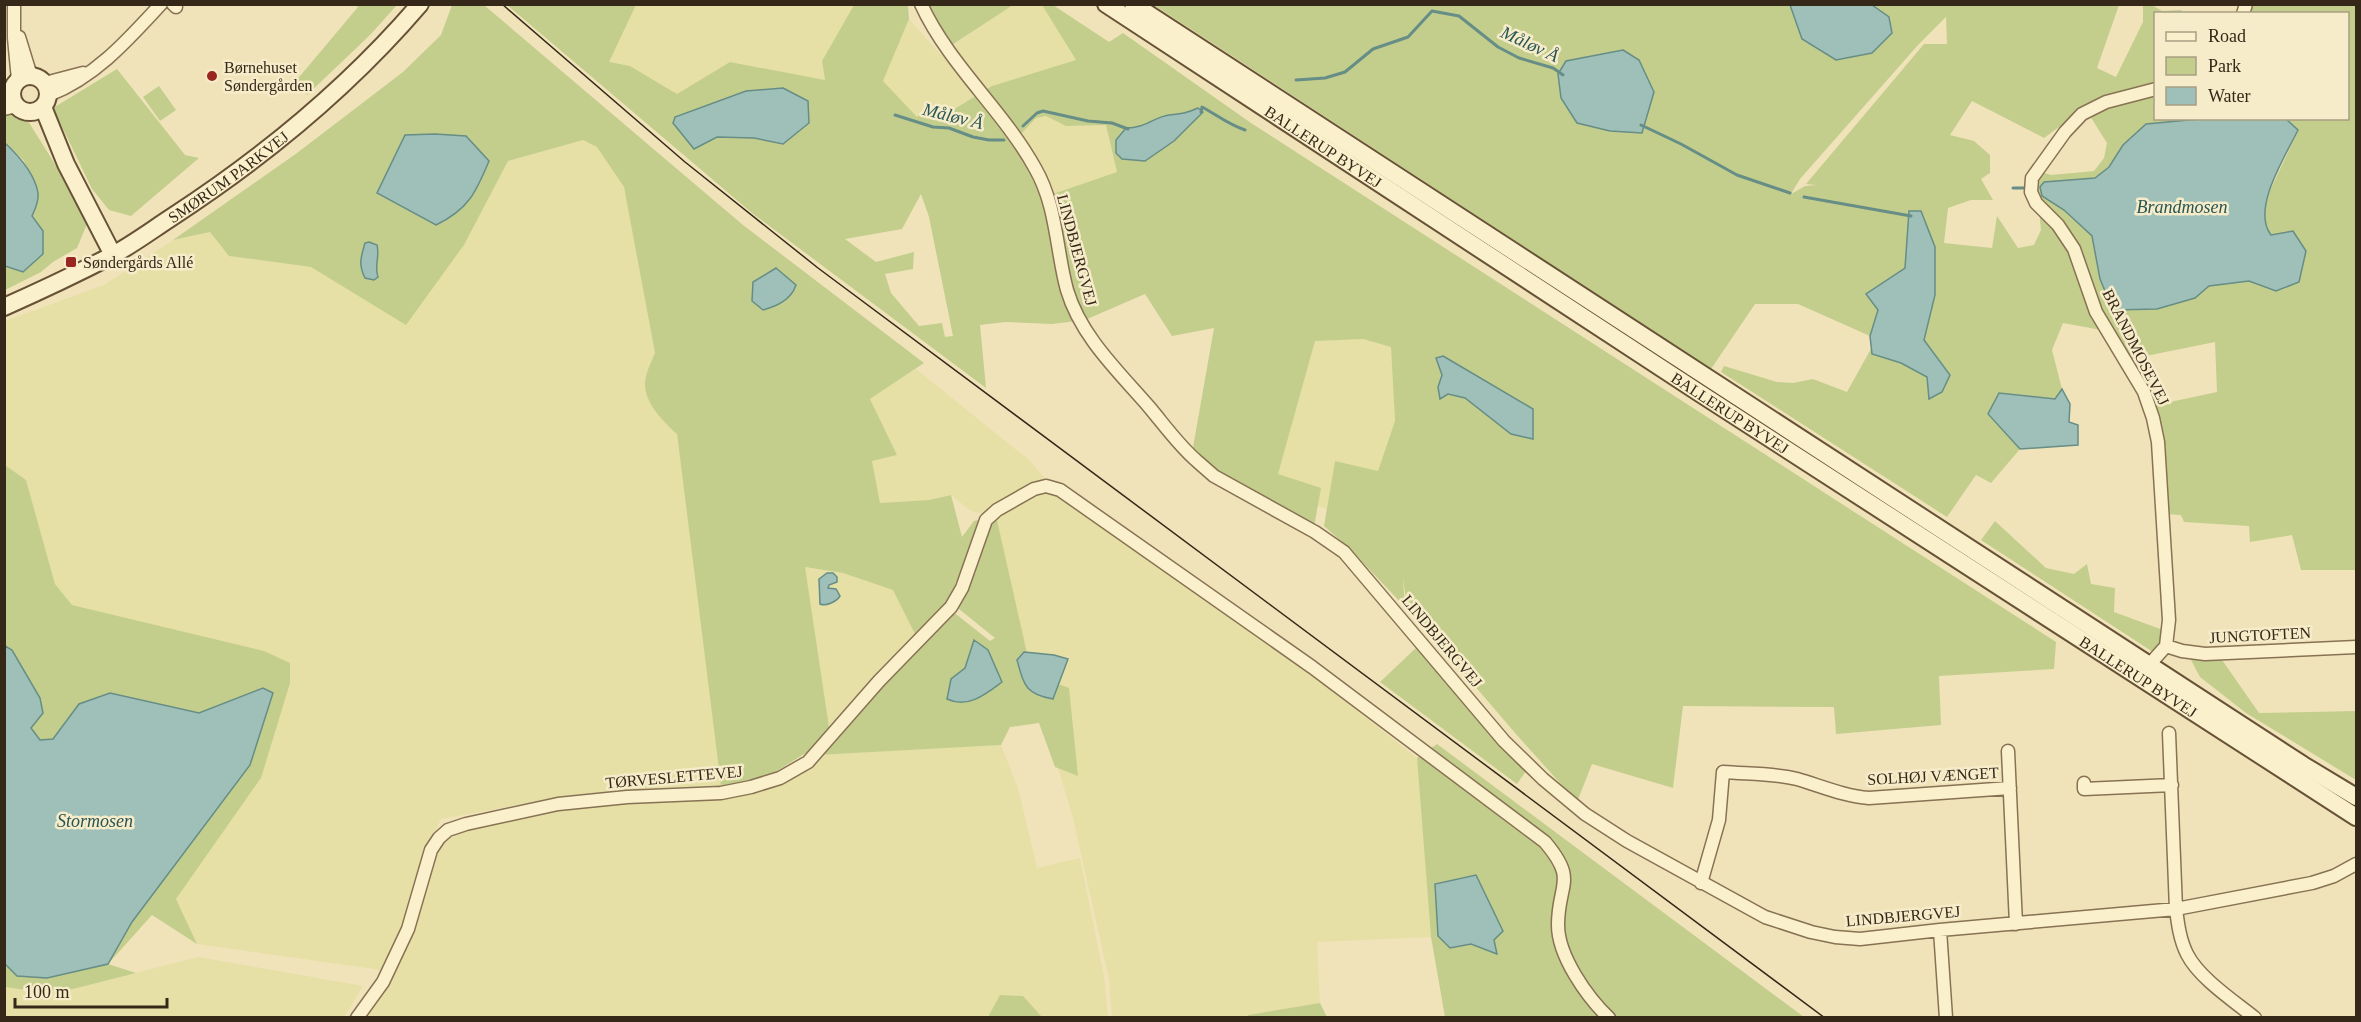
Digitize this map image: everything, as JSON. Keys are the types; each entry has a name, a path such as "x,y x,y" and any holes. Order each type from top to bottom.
{"main road":[{"name":"SMØRUM PARKVEJ","path":"4,307 113,255 222,184 280,141 345,83 420,4"},
{"name":"BALLERUP BYVEJ","path":"1106,4 1698,392 2356,817"},
{"name":"BALLERUP BYVEJ","path":"1133,4 2149,665 2356,797"},
{"path":"25,96 66,164 113,255"}],"street":[{"path":"14,4 15,31 19,37 25,96 85,78 92,70 116,53 161,4"},
{"name":"LINDBJERGVEJ","path":"921,4 933,29 1015,135 1037,170 1054,216 1066,288 1080,323 1191,456 1214,476 1315,532 1344,552 1504,741 1543,779 1602,825 1701,883 1765,917 1810,932 1860,939 2176,909 2312,883 2334,876 2356,864"},
{"name":"BRANDMOSEVEJ","path":"2154,90 2106,102 2082,114 2032,178 2031,192 2036,203 2058,225 2074,249 2096,312 2144,392 2153,418 2158,442 2169,620 2166,646"},
{"name":"TØRVESLETTEVEJ","path":"357,1017 383,982 408,929 431,850 448,830 558,804 627,797 721,793 751,788 780,778 808,762 879,681 951,607 962,588 986,520 997,510 1034,489 1046,486 1060,490 1232,610 1545,842 1557,856 1563,869 1565,884 1558,923 1567,962 1601,1010 1609,1017"},
{"path":"2149,665 2166,646"},
{"name":"JUNGTOFTEN","path":"2166,646 2205,654 2356,647"},
{"path":"2169,733 2176,909 2180,934 2187,954 2195,967 2255,1017"},
{"name":"SOLHØJ VÆNGET","path":"2008,751 2016,924"},
{"name":"SOLHØJ VÆNGET","path":"1701,883 1719,820 1723,772 1774,775 1796,779 1850,796 1869,798 2010,788"},
{"path":"2084,783 2084,789 2172,785"},
{"path":"1940,930 1946,1017"}],"shaded area":[{"path":"636,5 854,5 822,61 825,80 731,62 677,94 630,66 608,63"},
{"path":"1013,5 1042,5 1076,60 992,86 938,119 917,117 883,81 909,19 940,54"},
{"path":"1046,116 1066,126 1106,125 1117,172 1053,194 1020,135 1036,118"},
{"path":"583,140 598,147 624,187 655,353 645,378 662,419 677,434 721,786 655,788 570,795 441,819 427,848 456,824 548,801 725,793 772,780 812,755 1001,745 1018,788 1037,868 1080,858 1104,977 1108,1017 1042,1017 1023,996 1001,995 988,1018 358,1017 396,967 413,891 397,942 381,970 197,944 176,899 261,778 264,651 72,605 55,584 26,480 5,465 5,321 104,285 173,240 210,232 229,256 311,267 406,324 464,245 508,161"},
{"path":"1363,339 1391,347 1395,421 1378,471 1335,461 1327,509 1273,490 1315,341"},
{"path":"916,369 1029,460 1058,494 1323,684 1417,758 1431,937 1317,942 1320,1003 1248,1015 1248,1017 1112,1017 1109,979 1073,818 1058,768 1069,689 1058,684 1067,659 1054,655 1027,653 996,520 999,518 971,511 951,495 929,500 880,503 872,461 897,455 870,399"},
{"path":"804,567 843,573 894,590 915,634 829,727"},
{"path":"198,957 363,986 344,1017 5,1018 5,987 39,992 73,989"}],"green space":[{"path":"355,5 397,5 370,35 307,95 295,82 358,7"},
{"path":"452,5 484,5 743,225 924,363 870,399 897,455 872,461 880,503 929,500 951,495 962,537 974,521 996,516 1027,653 1023,653 1017,660 1022,676 1031,691 1044,697 1053,699 1058,684 1069,688 1078,776 1055,767 1039,723 1010,727 1001,745 817,755 952,611 990,641 995,638 954,605 964,588 956,581 949,606 915,634 893,590 843,573 805,567 829,727 809,751 770,775 721,786 677,434 654,408 646,393 646,376 655,353 624,187 597,147 583,140 508,161 464,245 406,325 311,267 229,256 210,232 173,240 297,153 403,72 441,35"},
{"path":"507,5 636,5 609,62 630,66 677,94 730,62 825,80 822,61 854,5 908,5 909,19 883,81 917,117 924,111 938,119 992,86 1076,60 1042,5 1053,5 1109,42 1123,33 1251,123 2056,642 2054,669 1939,676 1941,725 1836,734 1834,707 1683,706 1673,788 1592,764 1577,802 1407,607 1403,578 1405,607 1350,549 1324,526 1335,461 1378,471 1395,421 1391,347 1363,339 1315,341 1278,474 1321,488 1314,527 1214,473 1192,453 1214,328 1172,336 1145,294 1085,320 1052,324 1005,322 980,325 986,388 752,213","holes":["746,91 783,144 754,138 717,137 728,98","1198,108 1116,153 1116,140 1126,128 1139,126 1164,116","1046,116 1066,126 1106,125 1117,172 1053,194 1020,135 1036,118","921,194 929,217 953,336 945,337 942,323 919,326 891,293 885,274 913,269 914,252 876,262 845,239 902,229","1443,356 1533,409 1533,438 1490,415 1465,398 1448,394 1438,387 1442,375 1436,359"]},
{"path":"926,5 1013,5 952,45 935,24"},
{"path":"1154,5 1790,5 1802,39 1892,33 1890,17 1872,5 2119,5 2097,68 2116,77 2143,22 2143,5 2152,5 2162,11 2182,10 2181,12 2154,12 2154,120 2208,120 2123,145 2109,166 2095,178 2044,182 2042,196 2064,210 2092,236 2114,310 2157,309 2195,298 2209,286 2249,281 2276,291 2271,235 2264,225 2265,201 2298,131 2287,120 2349,120 2349,12 2248,12 2251,5 2356,5 2356,570 2301,570 2292,535 2250,542 2249,526 2184,522 2181,515 2163,514 2156,405 2217,392 2215,342 2131,359 2112,332 2063,323 2052,350 2062,389 2055,399 1988,415 2020,449 1991,483 1976,475 1947,517 1721,372 1724,366 1777,382 1793,383 1813,379 1847,392 1872,347 1873,354 1901,363 1927,377 1950,375 1924,340 1935,295 1935,247 1910,211 1905,268 1867,294 1878,310 1870,336 1798,304 1755,304 1711,369","holes":["1946,17 1947,44 1924,44 1806,184 1816,185 1805,186 1791,194 1800,179 1918,45","1972,101 2044,138 2085,108 2107,143 2104,158 2094,171 2051,175 2041,172 2036,179 2041,230 2034,245 2018,248 1997,216 1992,248 1944,243 1948,208 1971,200 1993,200 1981,179 1990,173 1990,155 1974,141 1950,135"]},
{"path":"117,69 185,155 199,158 131,216 109,210 92,189 53,108"},
{"path":"159,86 176,110 160,121 143,97"},
{"path":"5,115 28,121 53,161 87,224 77,248 41,272 5,290 5,266 23,272 43,254 43,231 32,216 37,203 24,161 5,142"},
{"path":"5,465 26,480 55,584 72,605 264,651 290,663 290,683 261,778 176,899 197,944 152,915 108,964 263,688 199,713 110,693 79,704 53,740 40,740 30,728 13,650 5,646"},
{"path":"1995,521 2046,568 2074,574 2087,564 2091,584 2115,588 2114,612 2163,630 2160,644 2153,652 1981,540"},
{"path":"1417,647 1526,771 1517,784 1380,682"},
{"path":"2220,657 2259,713 2356,711 2356,780 2246,713 2200,677 2190,658"},
{"path":"1437,744 1804,1017 1445,1017 1431,937 1417,758"},
{"path":"4,964 17,976 108,964 136,973 73,989 40,992 5,987"},
{"path":"1000,995 1023,996 1042,1017 988,1017"},
{"path":"1320,1003 1327,1017 1248,1017 1248,1015"}],"water":[{"path":"1790,5 1872,5 1889,17 1892,33 1872,53 1836,60 1802,39"},
{"path":"1623,50 1639,60 1654,92 1642,133 1610,131 1577,123 1561,98 1558,74 1566,61"},
{"path":"783,88 808,101 809,123 783,144 754,138 717,137 694,149 673,123 675,117 746,91"},
{"path":"1198,108 1203,112 1174,141 1145,161 1122,159 1116,153 1116,140 1126,128 1133,128 1164,116"},
{"name":"Brandmosen","path":"2189,120 2287,120 2298,130 2278,168 2267,197 2265,211 2266,224 2271,235 2293,231 2306,251 2299,282 2276,291 2249,281 2209,286 2195,298 2157,309 2113,310 2100,279 2092,236 2064,210 2042,196 2040,187 2044,182 2095,178 2109,167 2123,145 2146,124"},
{"path":"405,135 466,136 489,161 470,199 456,213 436,225 377,193"},
{"path":"4,142 30,172 38,193 32,216 43,231 43,254 23,272 5,266"},
{"path":"1909,211 1921,211 1935,247 1935,295 1924,340 1950,375 1942,392 1929,399 1927,377 1901,363 1872,354 1870,336 1878,310 1866,294 1905,268"},
{"path":"365,243 377,245 378,249 378,277 374,280 365,278 361,264"},
{"path":"776,268 796,285 791,295 783,302 763,310 752,301 753,282"},
{"path":"1443,356 1533,409 1533,439 1511,434 1465,398 1448,394 1440,399 1438,387 1442,375 1436,358"},
{"path":"2062,389 2070,404 2069,422 2078,425 2078,445 2020,449 1988,414 1999,393 2055,399"},
{"path":"827,573 833,573 837,577 837,582 829,585 828,588 836,589 840,596 831,603 822,605 820,604 819,579"},
{"path":"974,640 988,650 1002,682 976,699 955,702 947,699 951,679 965,668"},
{"name":"Stormosen","path":"5,646 12,650 40,698 43,713 31,728 40,740 53,739 79,704 110,693 199,713 263,688 273,693 250,765 132,922 108,964 47,978 17,976 5,964"},
{"path":"1024,652 1068,659 1053,699 1037,694 1027,687 1017,660"},
{"path":"1476,875 1503,931 1494,940 1497,954 1471,944 1450,948 1438,936 1435,884"}],"waterway":[{"name":"Måløv Å","path":"1296,80 1325,78 1345,72 1373,49 1408,37 1432,11 1459,16 1498,47 1519,58 1553,68 1563,75"},
{"name":"Måløv Å","path":"1201,112 1202,107 1228,123 1245,130"},
{"name":"Måløv Å","path":"1023,126 1037,113 1043,111 1088,121 1112,123 1128,129"},
{"name":"Måløv Å","path":"895,115 933,127 949,128 973,137 1004,140"},
{"name":"Måløv Å","path":"1641,125 1737,175 1790,193"},
{"name":"Måløv Å","path":"2013,188 2024,188"},
{"name":"Måløv Å","path":"1804,197 1911,216"}],"tram line":[{"path":"502,4 685,162 818,268 1825,1018"}],"place":[{"name":"Børnehuset Søndergården","path":"212,76"},
{"name":"Søndergårds Allé","path":"71,262"}]}
